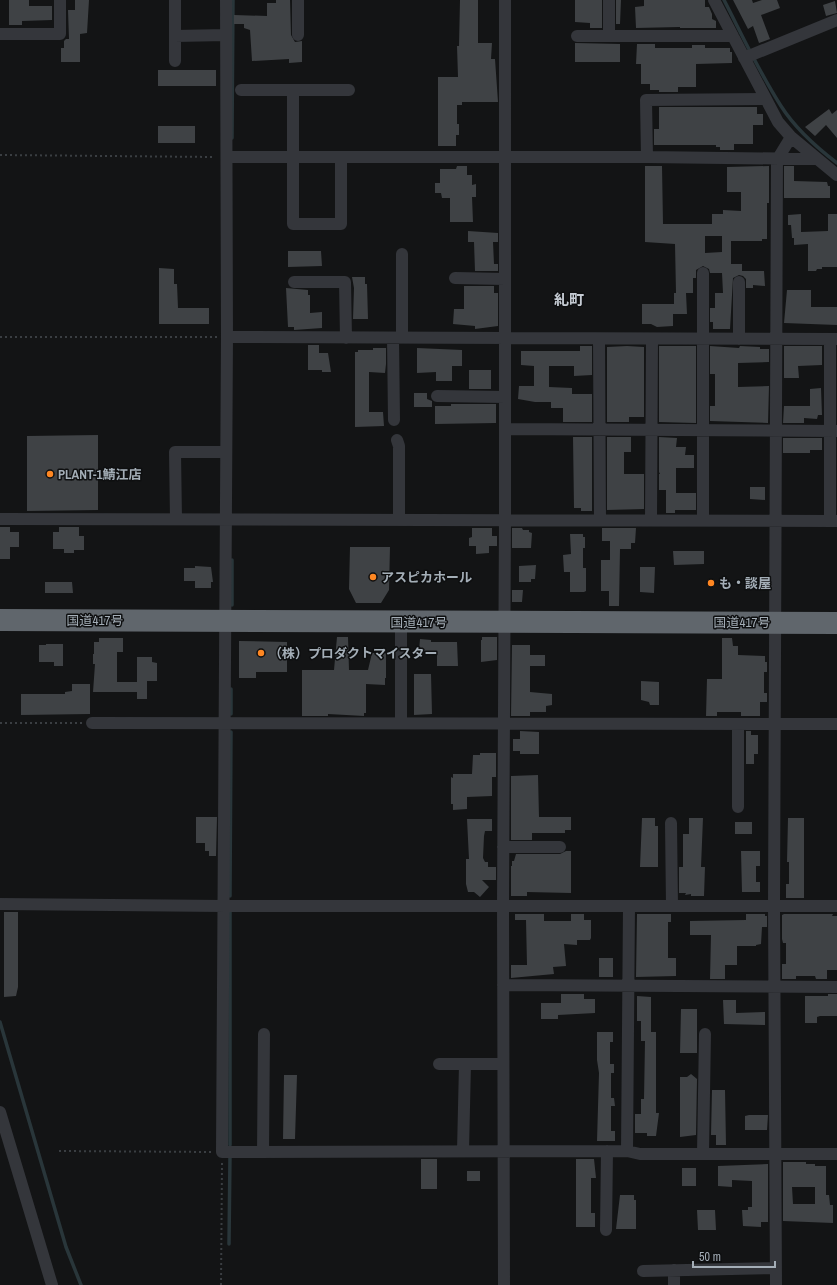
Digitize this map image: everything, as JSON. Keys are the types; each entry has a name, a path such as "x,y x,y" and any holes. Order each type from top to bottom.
{"highway":[{"name":"国道417号","path":"0,620 837,623"}],"street":[{"path":"0,34 60,34 60,0"},
{"path":"175,0 175,62"},
{"path":"226,0 227,337 225,452 222,1152 503,1150 628,1151 640,1154 837,1154"},
{"path":"298,0 298,35"},
{"path":"504,1285 503,723 505,520 505,0"},
{"path":"609,0 609,36"},
{"path":"714,0 733,36 750,56 766,99 778,122 791,137 815,159 837,175"},
{"path":"750,56 837,20"},
{"path":"175,36 226,35"},
{"path":"577,36 733,36"},
{"path":"241,90 349,90"},
{"path":"294,90 293,224 341,224 341,157"},
{"path":"647,157 646,100 766,99"},
{"path":"776,1285 774,724 776,622 777,160 791,137"},
{"path":"227,157 647,157 757,158 777,160 815,159"},
{"path":"394,420 402,254"},
{"path":"703,273 703,520"},
{"path":"455,278 505,279"},
{"path":"294,282 345,282 346,338"},
{"path":"739,282 739,339"},
{"path":"0,519 834,521 834,339 227,337"},
{"path":"599,339 600,520"},
{"path":"651,520 652,339"},
{"path":"437,396 505,398"},
{"path":"505,429 834,430"},
{"path":"397,440 399,446 399,520"},
{"path":"176,519 175,452 225,452"},
{"path":"401,621 401,723"},
{"path":"92,723 837,724"},
{"path":"738,724 738,807"},
{"path":"671,823 672,906"},
{"path":"503,847 560,847"},
{"path":"0,904 223,906 837,906"},
{"path":"628,1151 629,906"},
{"path":"503,985 837,987"},
{"path":"263,1152 264,1034"},
{"path":"703,1153 705,1034"},
{"path":"439,1064 503,1064"},
{"path":"463,1151 465,1064"},
{"path":"0,1112 52,1285"},
{"path":"606,1230 607,1151"},
{"path":"643,1271 776,1268"},
{"path":"674,1270 674,1285"}],"path":[{"path":"0,155 227,157"},
{"path":"0,337 227,337"},
{"path":"0,723 92,723"},
{"path":"59,1151 222,1152 221,1285"}],"building":[{"path":"9,0 29,0 29,6 52,6 52,20 22,21 22,25 9,25"},
{"path":"75,0 89,0 87,33 80,34 80,62 61,62 61,48 64,48 64,41 69,39 68,10 75,10"},
{"path":"276,0 290,0 291,35 295,42 302,41 302,62 289,63 289,59 252,61 250,30 244,28 244,24 234,24 234,15 267,16 267,3 276,3"},
{"path":"460,0 478,0 478,43 492,43 491,59 495,59 498,102 462,102 462,105 457,105 457,124 459,124 459,135 456,135 456,146 438,146 438,77 458,77 457,46 459,46"},
{"path":"575,0 602,0 602,28 590,28 590,23 575,22"},
{"path":"616,0 621,0 620,24 616,24"},
{"path":"644,0 705,0 705,7 709,7 712,14 712,19 716,21 716,28 636,28 635,7 644,6"},
{"path":"733,0 752,0 753,3 762,0 777,0 780,8 761,15 770,39 759,43 753,26 748,29"},
{"path":"835,1 837,13 826,16 823,5"},
{"path":"575,43 620,44 620,62 575,62"},
{"path":"637,44 655,44 655,48 692,48 692,45 705,45 705,48 730,48 730,52 732,52 732,63 696,64 696,87 678,87 678,92 659,92 659,90 650,90 650,84 641,84 641,64 636,64"},
{"path":"158,70 216,70 216,86 158,86"},
{"path":"659,107 757,107 757,114 763,114 763,125 753,125 753,144 734,144 734,150 720,150 720,147 716,147 716,145 654,145 654,129 659,129"},
{"path":"829,109 832,114 837,110 837,138 826,125 815,136 805,127"},
{"path":"158,126 195,126 195,143 158,143"},
{"path":"457,166 467,166 467,175 472,175 472,185 476,184 476,197 472,197 473,222 450,222 450,198 442,198 441,193 435,193 435,183 440,183 440,169 456,169"},
{"path":"645,166 662,166 663,224 712,224 712,214 723,214 723,210 741,211 741,192 727,192 727,167 769,166 767,239 762,239 762,241 731,241 731,264 742,264 742,271 764,271 765,286 753,285 753,288 746,288 746,279 743,276 739,275 733,278 730,329 713,329 713,322 710,322 710,308 715,308 715,293 723,293 722,273 710,273 709,269 703,266 696,270 696,278 693,278 693,293 686,293 687,314 673,314 673,326 657,327 651,324 642,324 642,304 674,304 674,293 676,293 675,244 645,242","holes":["705,236 722,236 722,252 705,253"]},
{"path":"784,166 794,166 794,181 827,182 828,186 830,186 830,198 784,198"},
{"path":"801,214 801,232 828,231 828,214 837,214 837,267 822,267 822,269 817,269 816,271 808,271 808,244 794,245 791,225 788,225 788,215"},
{"path":"468,231 498,233 498,242 493,242 494,264 498,264 498,271 475,271 474,242 468,242"},
{"path":"288,251 321,251 322,266 288,267"},
{"path":"159,268 174,269 174,284 177,284 178,308 209,308 209,324 159,324"},
{"path":"352,277 365,277 365,284 367,284 368,319 353,319 354,288"},
{"path":"464,286 494,286 494,293 498,293 498,326 475,329 475,326 453,324 454,309 464,309"},
{"path":"286,288 308,290 308,295 310,295 310,313 322,312 322,328 294,330 294,327 288,327"},
{"path":"787,290 811,290 811,307 837,307 837,325 784,323"},
{"path":"308,345 319,345 319,353 328,353 331,372 322,372 322,370 308,370"},
{"path":"580,346 592,346 592,375 574,376 574,366 549,366 549,387 572,388 572,394 592,394 592,422 563,422 563,408 551,408 551,402 535,402 518,399 519,386 534,386 534,366 521,365 521,351 580,351"},
{"path":"659,346 696,346 696,423 659,422"},
{"path":"710,346 739,348 740,346 760,347 760,349 769,349 769,362 738,363 738,387 769,386 768,423 710,421 710,406 715,406 715,374 710,374"},
{"path":"784,346 822,346 822,365 798,366 799,378 784,378"},
{"path":"607,347 644,347 644,417 629,417 629,422 607,422"},
{"path":"373,348 386,348 386,364 385,373 369,372 369,412 383,412 384,426 355,427 355,352 358,352 358,350 373,350"},
{"path":"417,348 462,350 462,366 452,366 452,381 436,381 436,372 417,373"},
{"path":"469,370 491,370 491,389 469,389"},
{"path":"821,388 822,415 818,415 817,419 804,418 804,423 783,423 784,406 810,406 810,389"},
{"path":"414,393 427,393 427,399 432,401 432,407 414,407"},
{"path":"451,404 496,404 496,423 435,424 435,406 451,406"},
{"path":"98,435 98,510 27,511 27,436"},
{"path":"573,437 592,437 592,511 581,511 581,508 574,508"},
{"path":"607,437 631,437 631,452 624,452 624,474 644,474 644,509 607,510"},
{"path":"659,437 677,438 676,447 686,447 685,455 694,455 694,468 676,468 676,493 696,493 696,510 675,510 675,513 666,513 666,490 659,490"},
{"path":"783,438 822,438 822,450 810,450 810,453 783,453"},
{"path":"750,487 765,487 765,500 750,499"},
{"path":"0,527 10,527 10,532 19,532 19,547 10,547 10,559 0,559"},
{"path":"59,527 79,527 79,536 84,536 84,550 74,550 74,553 64,553 64,549 53,549 53,532 59,532"},
{"path":"472,528 492,528 492,536 497,536 497,546 489,546 489,553 476,554 476,546 469,546 469,538 472,537"},
{"path":"512,528 522,528 523,530 529,530 529,532 532,533 531,548 512,548"},
{"path":"602,528 636,528 635,543 631,543 631,549 620,549 619,606 609,606 609,591 601,591 601,560 610,560 610,541 602,541"},
{"path":"570,534 583,534 583,537 585,537 585,548 583,548 583,568 586,568 586,591 584,592 570,592 570,572 564,572 563,555 571,554"},
{"path":"350,547 390,547 389,590 381,603 356,603 349,589"},
{"path":"673,551 704,551 704,564 674,565"},
{"path":"536,565 535,579 531,579 531,582 519,582 519,566"},
{"path":"195,566 211,567 213,582 211,582 211,588 195,588 195,581 184,581 184,568 195,568"},
{"path":"640,567 655,567 654,593 640,592"},
{"path":"45,582 72,582 73,593 45,593"},
{"path":"512,590 523,590 522,602 512,602"},
{"path":"337,637 348,637 349,670 368,670 372,653 386,653 385,685 366,684 366,713 364,713 364,716 328,714 328,716 302,716 302,670 334,670"},
{"path":"482,637 497,637 497,660 481,662"},
{"path":"99,638 123,638 123,652 117,652 117,682 137,682 137,657 152,657 152,662 157,663 157,681 147,681 147,699 137,699 137,692 93,692 95,664 93,664 94,642 99,642"},
{"path":"722,638 732,638 733,646 738,646 738,655 765,656 765,662 767,662 767,672 764,672 764,693 767,693 767,702 760,702 760,716 741,716 741,712 717,712 717,716 706,716 707,679 722,679"},
{"path":"420,639 431,640 431,642 457,642 458,666 437,666 437,651 419,651"},
{"path":"239,641 287,642 287,672 256,672 256,678 239,678"},
{"path":"63,644 63,666 54,666 54,662 39,662 39,645"},
{"path":"512,645 530,645 530,655 545,655 545,666 530,666 530,692 552,694 552,705 546,706 546,712 530,712 530,716 511,716"},
{"path":"414,674 431,674 432,714 414,715"},
{"path":"641,681 659,682 659,705 650,705 649,702 641,700"},
{"path":"72,684 90,684 90,714 21,715 21,694 65,694 65,692 72,691"},
{"path":"520,731 539,732 539,754 520,754 520,751 513,751 513,739 520,739"},
{"path":"746,731 751,731 751,735 758,735 758,754 754,754 754,764 746,764"},
{"path":"480,753 496,753 496,777 492,777 492,796 467,797 467,809 453,810 453,804 451,804 451,777 453,778 453,774 472,774 473,755 480,755"},
{"path":"538,775 539,817 571,817 571,830 565,830 565,833 532,833 532,840 511,840 511,776"},
{"path":"196,817 217,817 216,856 209,856 209,851 205,851 205,843 196,843"},
{"path":"642,818 655,818 655,826 658,826 658,867 640,867"},
{"path":"689,818 703,818 701,867 705,867 704,896 691,896 691,894 685,895 686,893 679,893 679,867 683,867 683,834 689,834"},
{"path":"788,818 804,818 804,898 786,898 786,884 789,884 789,862 787,862"},
{"path":"467,819 492,819 492,831 485,831 483,858 485,862 488,862 488,867 496,867 496,880 482,880 489,887 480,897 474,892 468,892 466,884 466,859 469,859"},
{"path":"735,822 752,822 752,834 735,834"},
{"path":"566,851 571,851 571,893 527,892 527,896 511,896 511,866 516,854 560,854"},
{"path":"741,851 760,851 760,866 756,866 756,882 760,882 760,892 742,892"},
{"path":"4,912 18,912 18,987 16,996 4,997"},
{"path":"515,914 544,914 544,921 571,921 571,914 584,914 584,920 591,920 591,938 590,940 577,940 577,945 564,944 566,966 553,967 554,974 511,978 511,965 527,965 526,920 515,920"},
{"path":"637,914 671,914 671,922 668,922 668,958 676,958 676,976 636,977"},
{"path":"746,914 765,914 765,916 767,916 767,927 762,927 761,944 756,946 737,946 737,965 725,965 725,979 710,979 711,935 690,935 690,921 746,920"},
{"path":"833,914 832,916 837,916 837,970 827,970 827,979 816,979 815,976 796,976 796,979 782,979 782,964 786,964 786,943 783,943 782,939 782,915"},
{"path":"599,958 613,958 613,977 599,977"},
{"path":"561,994 584,994 584,999 595,999 595,1013 558,1015 558,1019 541,1019 541,1003 561,1003"},
{"path":"828,994 837,994 837,1016 820,1016 817,1017 817,1023 805,1023 805,996 828,996"},
{"path":"637,996 651,997 651,1032 656,1032 656,1113 659,1113 656,1136 647,1136 647,1133 635,1133 635,1114 641,1114 641,1099 644,1099 645,1041 641,1041 641,1021 637,1021"},
{"path":"723,1000 736,1000 736,1013 765,1012 765,1025 724,1024"},
{"path":"681,1009 697,1009 697,1053 680,1053"},
{"path":"597,1032 613,1032 613,1042 610,1042 610,1064 614,1064 614,1073 611,1073 611,1098 614,1098 615,1106 611,1106 611,1131 615,1131 615,1141 597,1141 599,1073 597,1060"},
{"path":"691,1074 697,1079 696,1135 680,1137 680,1077 687,1077"},
{"path":"284,1075 297,1075 295,1139 283,1139"},
{"path":"712,1090 725,1090 726,1145 716,1145 716,1135 711,1135"},
{"path":"768,1115 767,1130 745,1130 745,1116"},
{"path":"421,1159 437,1159 437,1189 421,1189"},
{"path":"576,1159 594,1159 596,1178 591,1178 591,1213 595,1213 595,1227 576,1227"},
{"path":"783,1162 806,1162 806,1164 815,1164 815,1166 826,1166 826,1195 829,1195 830,1205 833,1205 833,1223 783,1221","holes":["792,1187 815,1187 815,1204 793,1204"]},
{"path":"768,1164 768,1222 761,1222 761,1227 743,1226 742,1210 748,1210 748,1207 752,1207 752,1181 732,1180 732,1187 718,1186 718,1166"},
{"path":"682,1168 696,1168 696,1186 682,1186"},
{"path":"467,1171 480,1171 480,1181 467,1181"},
{"path":"620,1195 634,1195 634,1200 636,1200 636,1229 616,1229"},
{"path":"697,1210 715,1210 716,1230 698,1230"}],"waterway":[{"path":"232,138 233,0"},
{"path":"724,0 758,67 787,114 806,137 837,163"},
{"path":"232,560 232,605"},
{"path":"231,689 231,714"},
{"path":"230,896 231,732"},
{"path":"230,911 230,1145"},
{"path":"0,1022 66,1247 81,1285"},
{"path":"229,1244 230,1155"}],"place":[{"name":"PLANT-1鯖江店","path":"50,474"},
{"name":"アスピカホール","path":"373,577"},
{"name":"も・談屋","path":"711,583"},
{"name":"（株）プロダクトマイスター","path":"261,653"}],"district":[{"name":"糺町","path":"569,299"}]}
